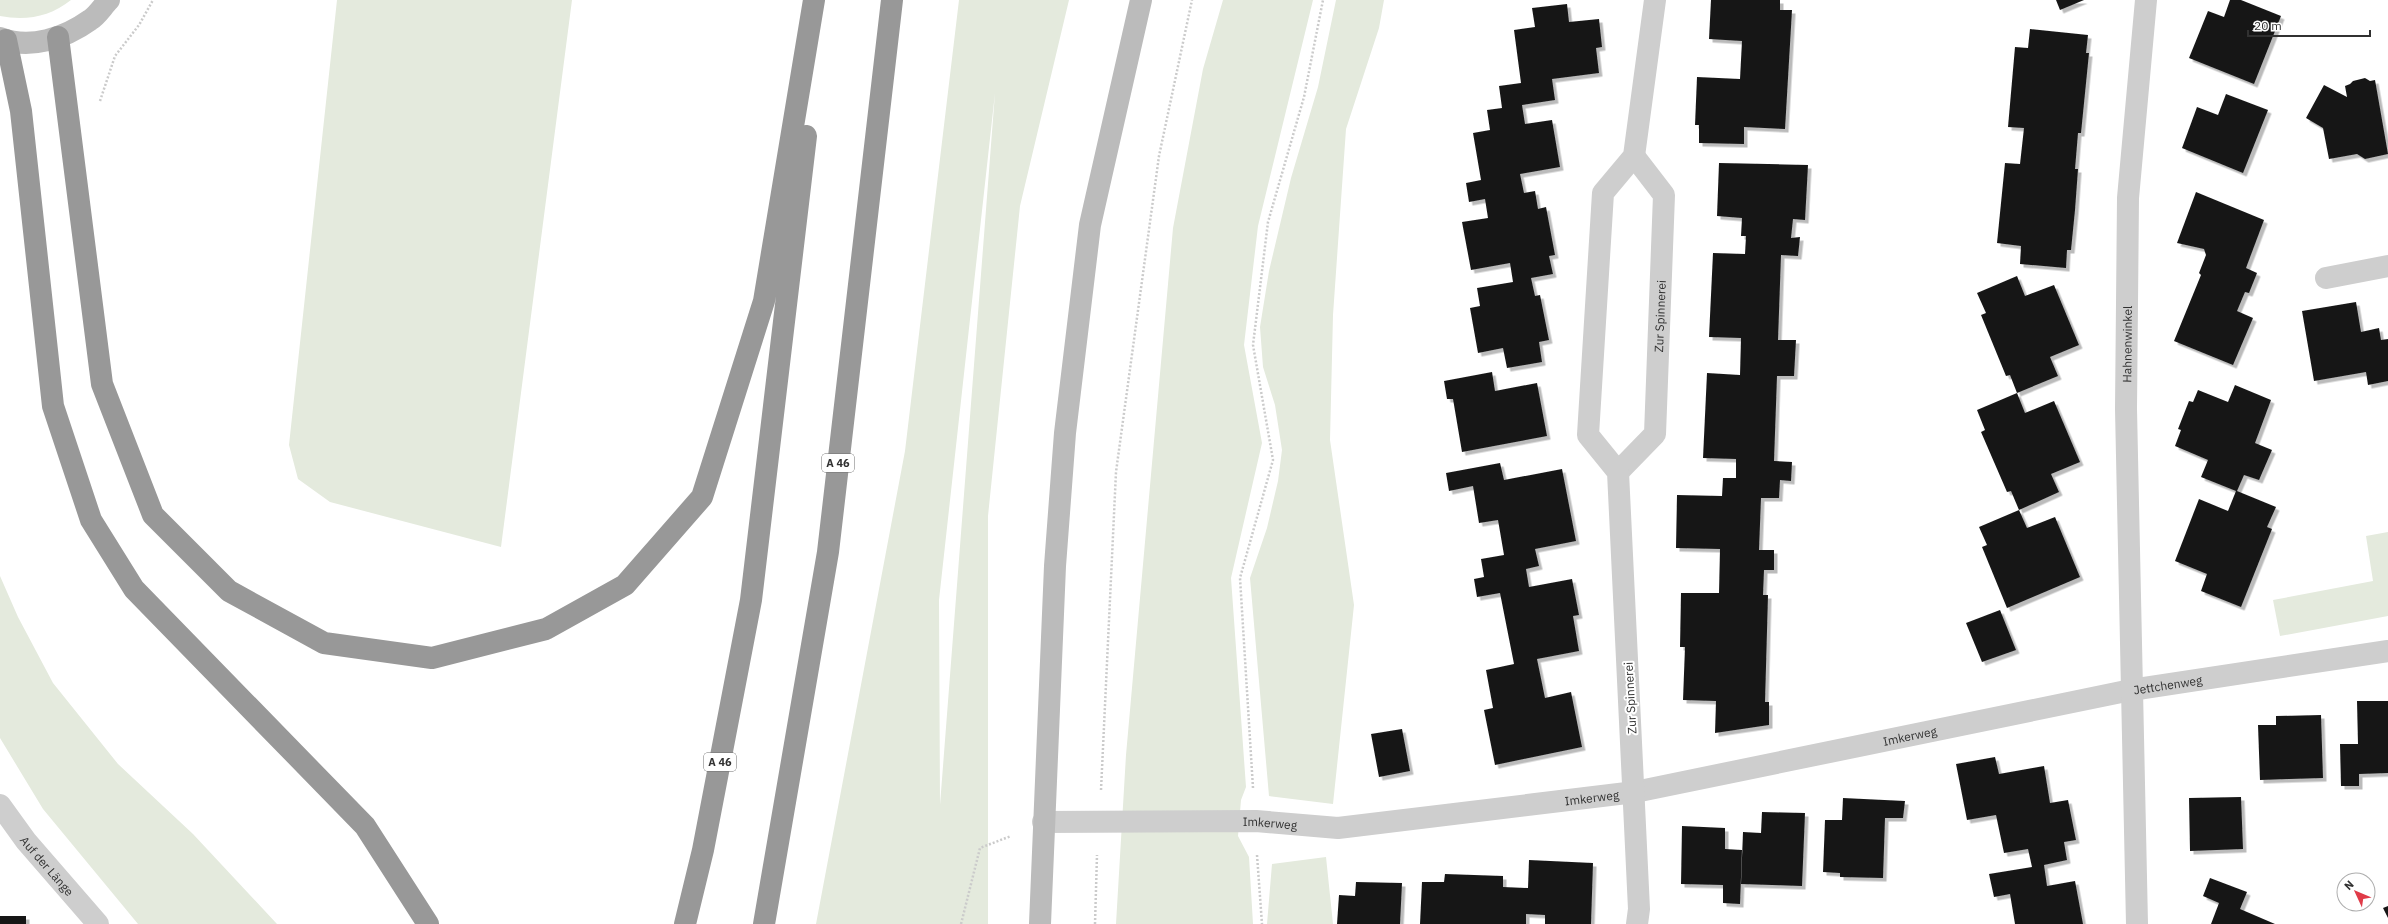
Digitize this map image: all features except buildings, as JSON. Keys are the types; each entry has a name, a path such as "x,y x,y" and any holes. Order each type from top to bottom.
{"highway":[{"path":"58,38 102,384 153,515 229,591 324,643 432,658 546,629 624,585 702,497 764,301 814,0"},
{"name":"A 46","path":"686,924 703,850 751,600 822,0"},
{"name":"A 46","path":"764,924 828,552 892,0"},
{"path":"3,39 21,111 53,406 91,520 134,589 364,826 428,924"}],"main road":[{"path":"3,39 24,42 58,38 91,20 109,0"},
{"path":"1040,924 1056,566 1066,425 1090,225 1140,0"}],"street":[{"path":"1618,472 1588,435 1603,193 1634,156 1655,0"},
{"name":"Hahnenwinkel","path":"2131,690 2126,409 2128,198 2146,0"},
{"name":"Zur Spinnerei","path":"1634,156 1664,195 1655,434 1618,472 1635,792 1639,909 1637,924"},
{"path":"2326,278 2388,266"},
{"name":"Jettchenweg","path":"2137,924 2131,690 2388,651"},
{"name":"Imkerweg","path":"1044,822 1256,821 1338,828 1635,792 2131,690"},
{"name":"Auf der Länge","path":"0,805 26,841 98,924"}],"path":[{"path":"1094,924 1116,472 1159,156 1192,0"},
{"path":"1262,924 1240,578 1273,460 1253,345 1268,222 1304,97 1322,0"},
{"path":"961,924 980,848 1044,822"}],"shaded area":[{"path":"0,0 71,0 63,6 46,14 28,18 19,18 0,16"},
{"path":"337,0 572,0 501,547 330,502 298,479 289,445"},
{"path":"959,0 1069,0 1020,206 988,516 988,924 816,924 905,451","holes":["995,93 940,805 939,600"]},
{"path":"1223,0 1313,0 1258,226 1244,345 1262,443 1231,578 1246,787 1241,800 1238,836 1249,857 1253,924 1116,924 1126,755 1173,228 1203,69"},
{"path":"1336,0 1384,0 1379,28 1346,129 1333,315 1330,440 1354,605 1333,804 1269,796 1250,578 1267,528 1278,481 1282,450 1275,405 1263,367 1260,327 1269,271 1291,178 1318,87"},
{"path":"2388,532 2388,616 2280,636 2273,600 2373,581 2366,536"},
{"path":"0,576 18,617 53,683 118,764 193,834 277,924 138,924 43,809 0,738"},
{"path":"1326,857 1333,924 1267,924 1272,864"}]}
